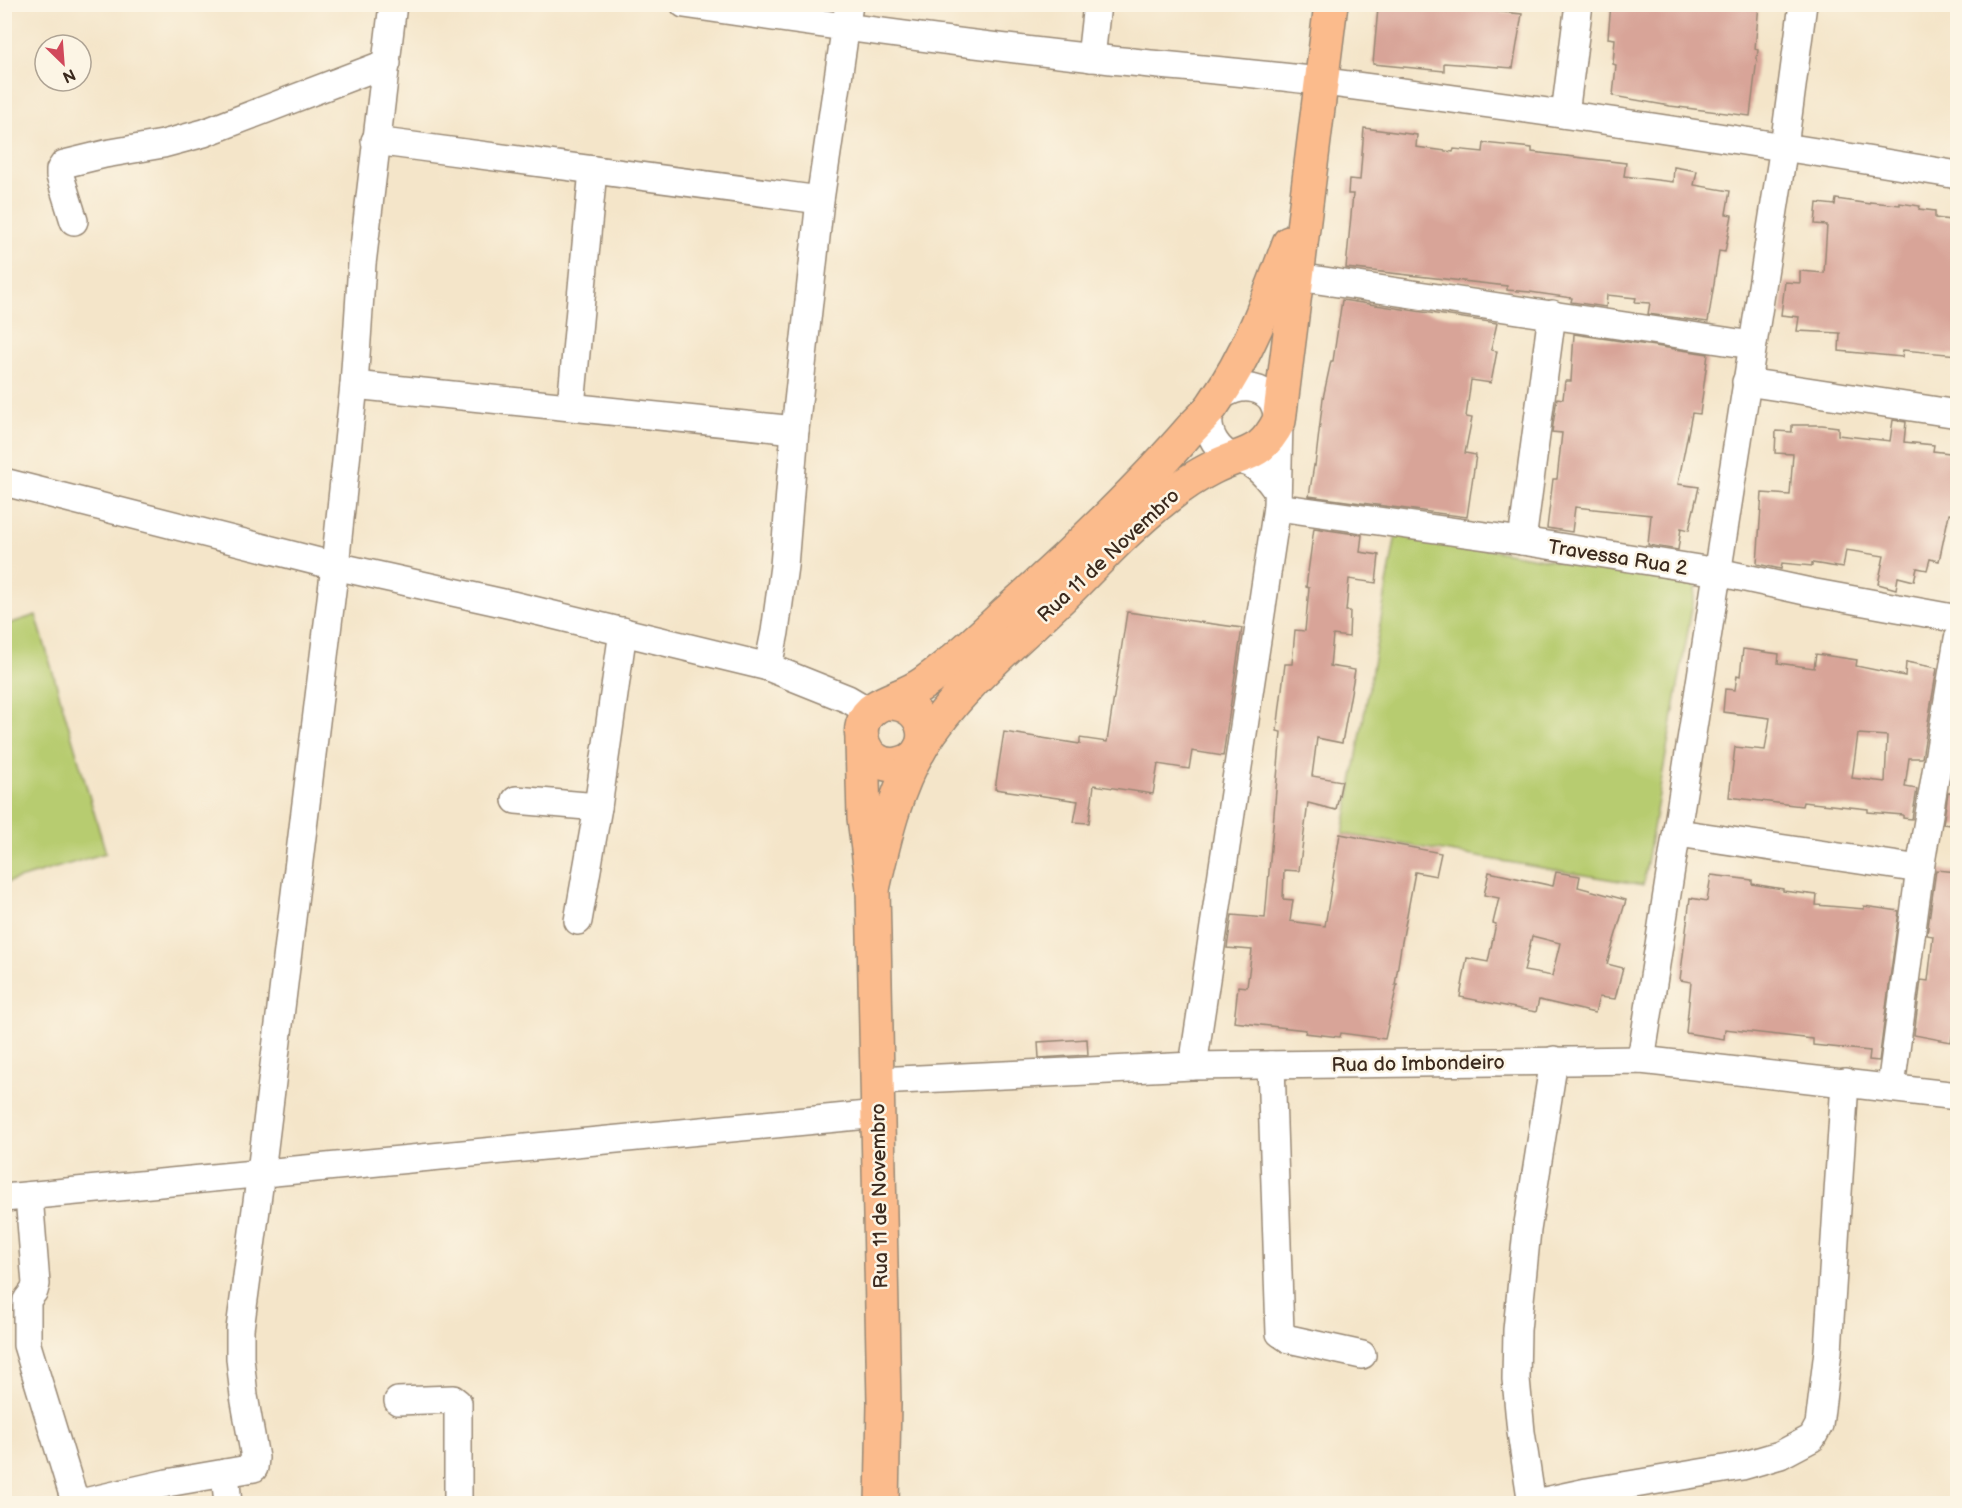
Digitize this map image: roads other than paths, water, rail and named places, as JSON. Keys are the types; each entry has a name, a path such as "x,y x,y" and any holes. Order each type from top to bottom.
{"main road":[{"name":"Rua 11 de Novembro","path":"873,889 892,811 921,747 924,737 920,718 914,710 896,702 872,719 867,752 875,759 884,764 895,765 915,756 921,747 953,704 990,664 1145,516 1189,482 1211,468 1234,458 1249,455 1263,446 1272,435 1279,421 1331,4"},
{"name":"Rua 11 de Novembro","path":"872,719 926,682 984,634 1066,558 1153,472 1214,405 1253,336 1306,197"},
{"name":"Rua 11 de Novembro","path":"872,719 864,818 873,889 884,1403 882,1503"}],"street":[{"path":"393,4 362,264 354,385 335,566 261,1172 240,1329 240,1358 255,1466 82,1502 76,1499 69,1485 48,1408 29,1357 16,1347 27,1300 36,1284 17,1197 261,1172 878,1114"},
{"path":"684,4 847,16 1091,58 1320,81 1565,114 1784,146 1958,175"},
{"path":"1091,58 1097,4"},
{"path":"1565,114 1579,4"},
{"path":"1641,1060 1784,146 1803,4"},
{"path":"768,667 776,632 784,566 795,430 820,200 847,16"},
{"path":"74,221 60,176 60,170 64,164 163,144 204,133 387,63"},
{"path":"375,141 820,200"},
{"path":"571,406 592,170"},
{"path":"1298,277 1752,345"},
{"path":"1522,541 1552,314"},
{"path":"1746,381 1958,414"},
{"path":"354,385 795,430"},
{"path":"1193,1066 1277,499 1279,421 1276,409 1270,399 1256,389 1246,387 1225,393 1214,405 1209,417 1211,434 1218,447 1234,458 1258,468 1277,499"},
{"path":"5,482 335,566 623,631 768,667 848,699 872,719"},
{"name":"Travessa Rua 2","path":"1277,499 1718,572 1810,592 1958,619"},
{"path":"579,921 623,631"},
{"path":"1891,1088 1920,869 1958,639"},
{"path":"516,800 598,807"},
{"path":"1678,833 1920,869"},
{"path":"1554,1060 1527,1230 1516,1330 1518,1400 1532,1503 1742,1466 1780,1455 1812,1438 1819,1425 1828,1351 1845,1082"},
{"name":"Rua do Imbondeiro","path":"877,1081 1193,1066 1641,1060 1958,1096"},
{"path":"1270,1065 1280,1334 1289,1339 1362,1355"},
{"path":"398,1401 453,1399 458,1403 458,1503"},
{"path":"225,1473 228,1503"}]}
